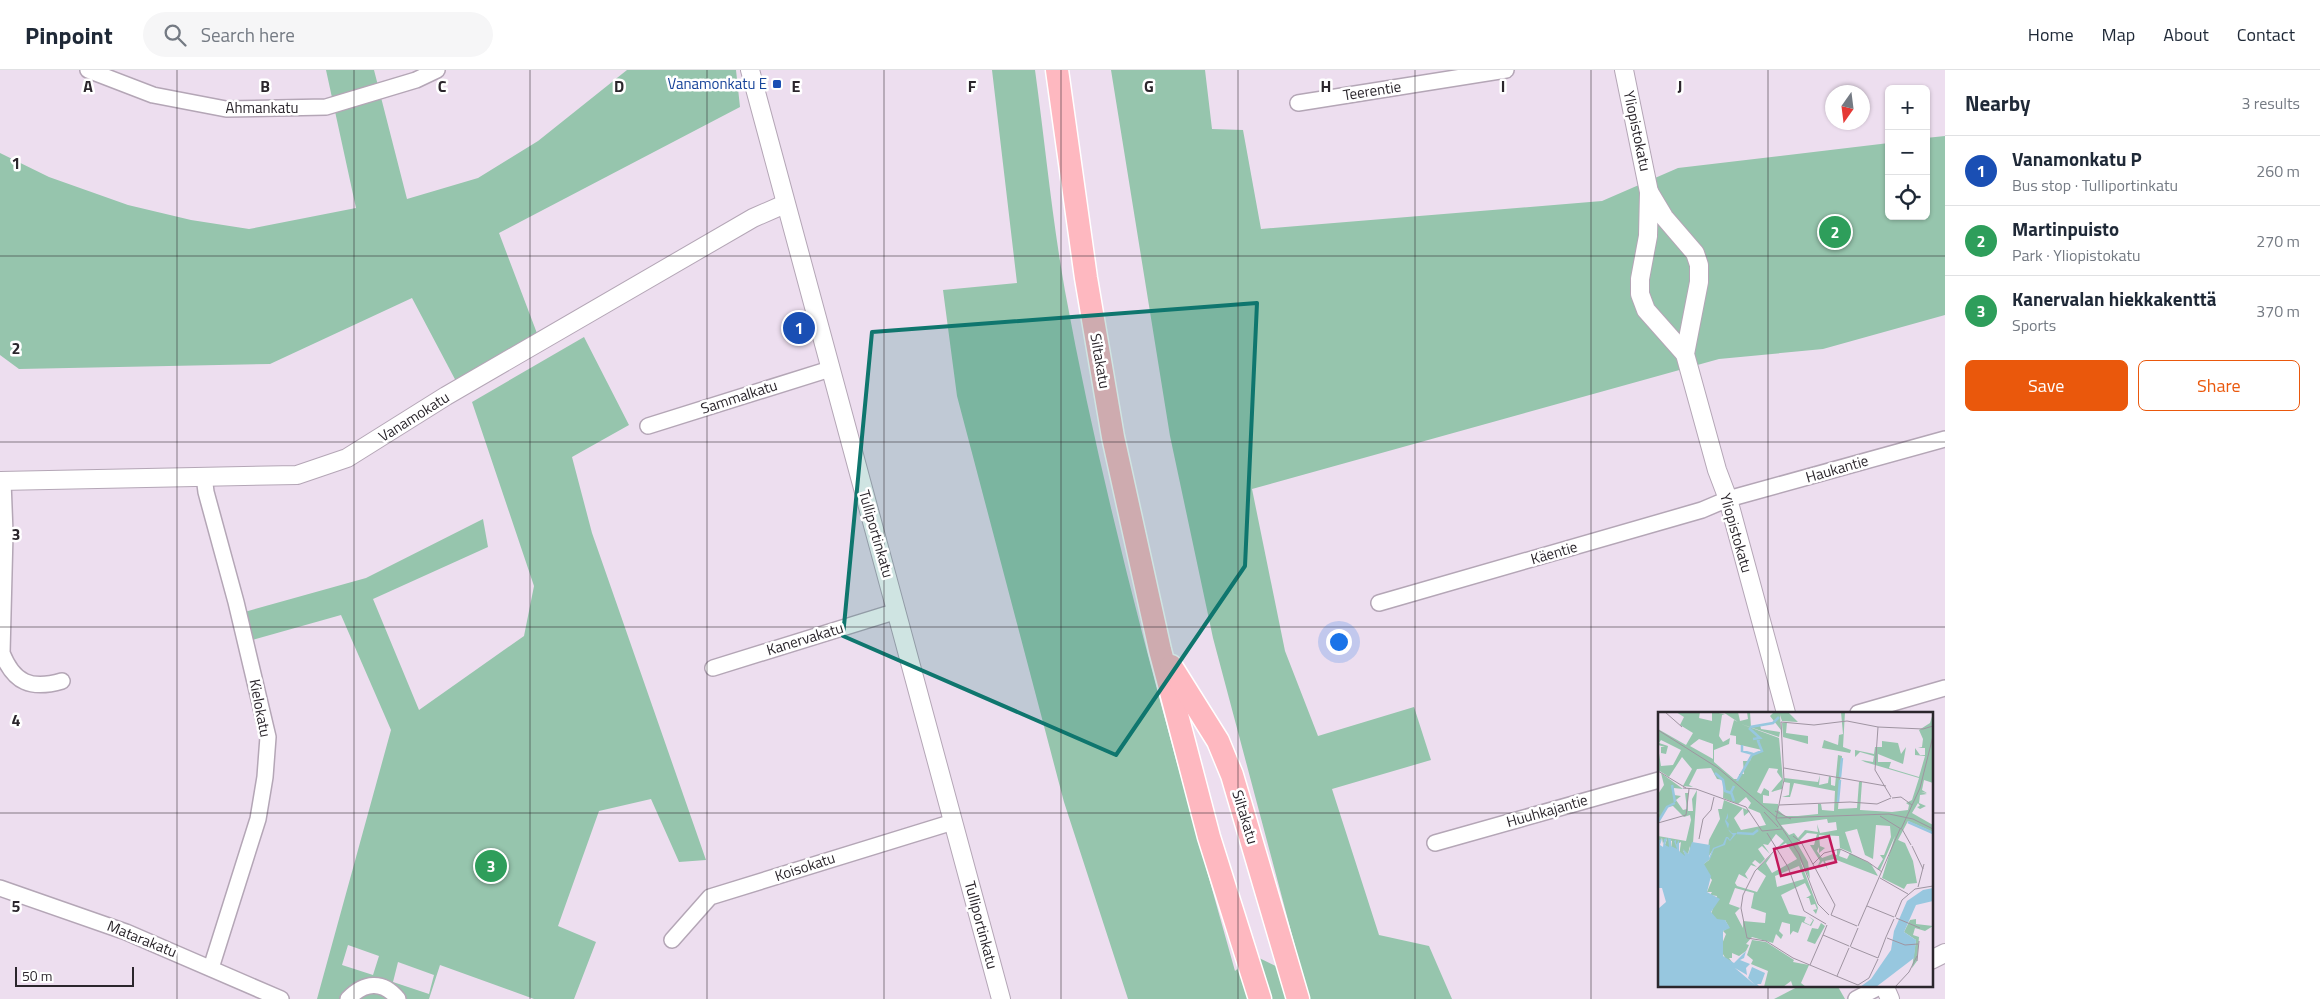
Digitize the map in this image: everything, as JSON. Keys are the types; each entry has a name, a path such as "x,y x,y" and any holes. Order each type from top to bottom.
{"main road":[{"name":"Siltakatu","path":"1057,70 1086,278 1114,437 1160,650 1209,837 1260,999"},
{"name":"Siltakatu","path":"1160,650 1218,741 1232,775 1298,999"}],"street":[{"name":"Ahmankatu","path":"88,70 153,95 226,109 326,107 416,80 437,70"},
{"name":"Tulliportinkatu","path":"750,70 1001,999"},
{"name":"Teerentie","path":"1298,102 1506,70"},
{"name":"Yliopistokatu","path":"1624,70 1649,192 1648,236 1640,279 1640,294 1646,310 1685,354 1717,470 1728,499 1786,712"},
{"name":"Yliopistokatu","path":"1649,192 1664,217 1694,253 1699,265 1699,282 1685,354"},
{"name":"Vanamokatu","path":"2,481 297,475 347,458 446,396 753,218 785,204"},
{"name":"Sammalkatu","path":"648,426 830,369"},
{"name":"Haukantie","path":"1728,499 1945,439"},
{"name":"Kielokatu","path":"204,476 206,492 236,602 268,737 265,777 258,819 211,968"},
{"path":"2,481 5,533 2,653 9,671 23,681 47,686 62,681"},
{"name":"Käentie","path":"1379,603 1702,510 1728,499"},
{"name":"Kanervakatu","path":"713,668 897,611"},
{"path":"1861,712 1945,688"},
{"name":"Huuhkajantie","path":"1435,843 1658,780"},
{"name":"Koisokatu","path":"672,940 710,898 954,822"},
{"name":"Matarakatu","path":"0,888 126,932 281,999"},
{"path":"1932,960 1945,953"},
{"path":"348,999 368,985 378,984 393,992 398,999"},
{"path":"1856,999 1882,986"},
{"path":"1884,986 1890,999"}],"highlighted area":[{"path":"1257,303 1245,566 1116,755 843,636 872,332"}],"green space":[{"path":"326,70 374,70 407,199 478,178 538,141 627,70 736,70 740,107 499,233 538,336 458,385 412,298 270,364 19,369 0,355 0,153 49,177 128,205 191,220 249,229 356,208"},
{"path":"992,70 1035,70 1060,264 1100,463 1142,633 1235,971 1253,955 1304,980 1213,638 1170,436 1111,70 1205,70 1212,129 1243,130 1261,229 1602,201 1678,168 1885,143 1885,220 1930,220 1930,138 1945,136 1945,315 1823,349 1719,359 1252,489 1285,651 1318,736 1414,707 1431,760 1332,789 1379,935 1429,946 1452,999 1128,999 1064,802 957,396 943,290 1017,283"},
{"path":"584,337 629,425 572,457 592,533 706,860 679,862 651,799 599,811 558,926 596,942 574,999 534,999 440,965 429,999 317,999 391,730 341,615 249,641 241,613 366,578 483,519 488,547 373,599 419,710 524,636 534,586 472,402","holes":["348,945 379,956 373,975 342,965","398,962 434,975 429,994 393,982"]},
{"path":"1799,986 1838,986 1845,999 1774,999"}],"place":[{"name":"Vanamonkatu E","path":"777,84"},
{"name":"Martinpuisto","path":"1835,232"},
{"name":"Vanamonkatu P","path":"799,328"},
{"name":"Kanervalan hiekkakenttä","path":"491,866"}]}
